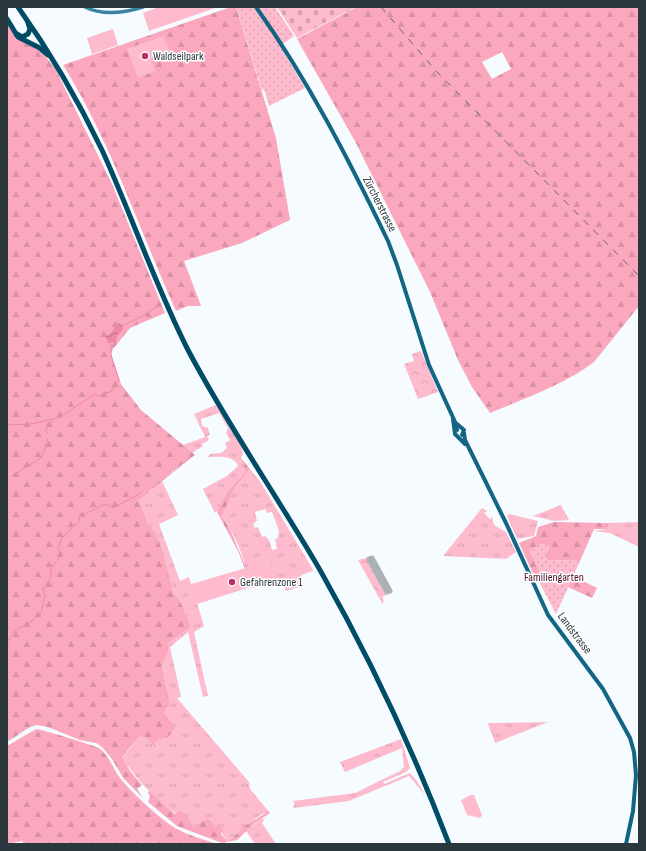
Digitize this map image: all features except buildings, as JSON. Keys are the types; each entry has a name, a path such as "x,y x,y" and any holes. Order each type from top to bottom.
{"highway":[{"path":"7,16 17,34 22,37 26,36 30,31 21,7"},
{"path":"21,7 80,106 101,149 156,281 180,334 214,398 309,546 360,637 411,742 453,844"},
{"path":"21,7 58,62 87,113 112,166 177,319 205,375 306,547 357,639 411,751 449,844"},
{"path":"7,19 18,37 42,50 55,63"}],"main road":[{"path":"85,7 109,13 124,12 143,7"},
{"path":"89,7 98,11"},
{"name":"Zürcherstrasse","path":"256,7 296,66 388,241 429,365 459,429 457,434 462,434"},
{"path":"452,415 455,434 469,449"},
{"name":"Landstrasse","path":"462,434 512,535 548,615 603,689 630,738 634,752 636,775 633,811 626,844"}],"green space":[{"path":"159,7 218,7 149,31 143,13"},
{"path":"231,7 236,7 276,138 290,220 242,243 184,261 201,306 188,306 176,311 124,186 96,124 63,65"},
{"path":"236,7 275,7 294,36 280,46 305,88 269,106 264,89 262,90"},
{"path":"277,7 356,7 297,38"},
{"path":"357,7 495,7 498,9 499,7 639,7 639,306 594,362 583,370 557,384 530,397 490,413 472,387 458,360 430,292 356,143 297,39","holes":["502,52 511,69 492,79 482,62"]},
{"path":"7,22 17,39 40,50 55,68 112,184 165,313 130,328 113,349 111,354 121,384 141,410 195,455 171,472 139,501 148,523 155,532 161,547 173,592 181,603 191,627 168,644 168,653 162,666 170,704 164,713 176,727 167,738 162,738 155,742 157,750 148,739 145,737 139,737 122,757 130,771 142,785 137,789 143,798 124,779 112,759 102,747 96,743 80,740 48,727 37,725 30,727 7,742"},
{"path":"113,29 118,45 92,54 87,38"},
{"name":"Waldseilpark","path":"163,36 170,52 151,59 155,71 138,78 127,49"},
{"path":"421,351 438,392 418,399 404,364 414,361 412,354"},
{"path":"216,405 241,446 243,454 241,458 245,472 227,492 219,509 215,513 203,489 227,476 238,466 236,462 229,458 208,457 210,454 221,453 227,448 225,443 230,440 226,433 228,428 219,413 201,419 202,426 208,428 210,435 207,436 209,440 202,444 203,446 192,453 183,445 205,437 194,414"},
{"path":"241,458 250,469 235,488 222,516 230,529 247,570 245,569 238,551 217,512 227,492 245,472"},
{"path":"250,469 261,483 312,568 313,571 301,575 302,586 286,591 282,580 252,588 250,587 240,550 232,532 222,516 235,488","holes":["265,509 267,513 272,512 279,531 278,538 275,539 277,549 272,550 269,540 265,536 262,537 258,527 255,528 253,524 257,521 255,512"]},
{"path":"162,481 178,515 159,524 180,581 189,577 204,626 194,632 208,696 203,697 188,632 170,647 181,697 177,698 249,782 250,789 269,812 259,816 227,841 218,827 215,826 208,818 194,828 192,823 162,803 137,777 122,758 139,737 147,738 156,750 155,742 176,727 164,713 170,704 162,666 168,653 168,644 191,627 181,604 173,592 155,532 148,523 139,501"},
{"path":"561,505 569,520 554,521 533,516"},
{"path":"482,508 487,511 484,513 490,519 492,517 494,525 506,532 516,552 506,559 443,556"},
{"path":"509,514 538,521 534,536 517,539 507,516"},
{"path":"554,522 607,523 607,529 594,529 580,561 547,560 546,557 530,551 540,571 538,580 536,580 519,543 536,536 538,527"},
{"path":"639,522 639,547 610,533 594,531 607,529 607,523"},
{"name":"Familiengarten","path":"541,543 550,546 546,557 547,560 580,561 556,614 538,580 540,571 530,550"},
{"path":"373,557 392,592 382,597 384,602 382,603 358,560"},
{"name":"Gefahrenzone 1","path":"270,561 276,579 194,605 188,585"},
{"path":"573,576 597,588 592,598 568,587"},
{"path":"548,722 495,743 488,724 489,723"},
{"path":"36,729 57,734 99,748 106,754 117,774 125,784 146,805 162,818 180,831 218,844 24,844 22,841 7,844 7,746"},
{"path":"401,739 410,768 406,772 383,782 384,784 410,773 417,781 425,795 409,776 349,801 294,808 293,806 295,805 293,801 355,793 400,771 404,767 402,748 345,772 340,762"},
{"path":"149,791 175,814 181,811 194,827 208,818 215,826 221,826 223,830 221,834 227,841 248,824 268,811 270,813 255,823 237,840 222,843 177,826 148,802 150,796"},
{"path":"474,795 482,815 480,818 467,815 461,800"},
{"path":"262,818 264,820 262,823 276,844 255,844 246,831"}],"water":[{"path":"118,323 122,325 123,329 117,336 116,342 108,343 105,336 111,333"}],"waterway":[{"path":"144,315 161,304"},
{"path":"122,326 143,316"},
{"path":"111,344 111,355 119,380 116,384"},
{"path":"7,425 31,424 60,417 95,394 98,396 103,395 104,393 111,392 114,387"},
{"path":"47,433 46,427 54,420"},
{"path":"12,476 42,457 48,438"},
{"path":"153,488 190,458"},
{"path":"79,522 79,517 103,505 109,505 113,508 141,493"},
{"path":"7,643 15,630 29,624 41,613 45,595 43,589 51,577 53,565 62,555 58,548 62,538 74,525 78,524"}],"taxiway":[{"path":"372,558 390,591 387,592 369,559 372,558"}],"railway":[{"path":"381,7 436,71 639,276"}],"place":[{"name":"Waldseilpark","path":"145,56"},
{"name":"Gefahrenzone 1","path":"232,582"}]}
